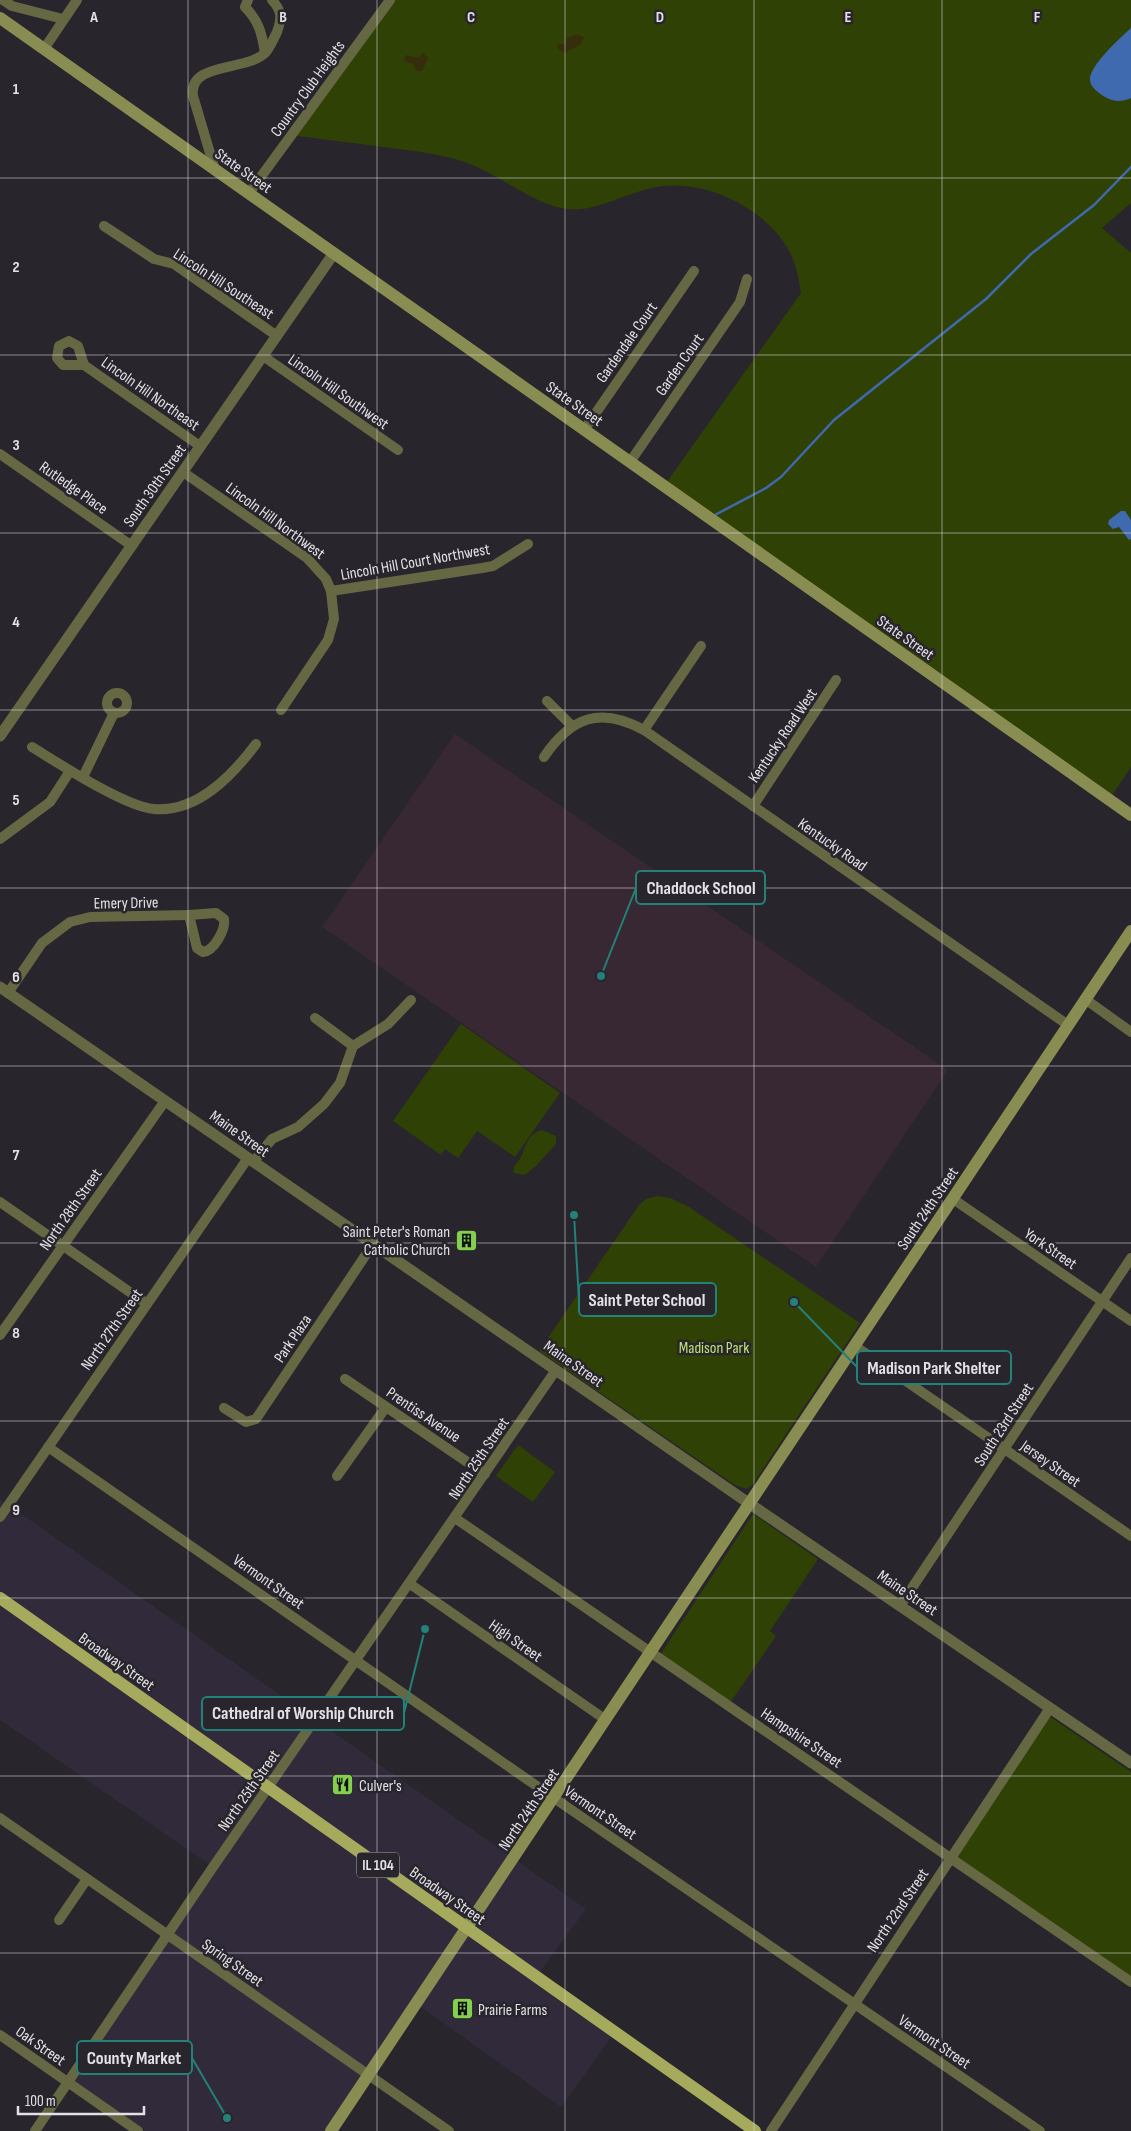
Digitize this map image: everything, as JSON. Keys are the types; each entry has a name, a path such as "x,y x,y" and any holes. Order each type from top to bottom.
{"main road":[{"name":"State Street","path":"0,18 1131,815"},
{"name":"South 24th Street","path":"750,1504 1131,931"},
{"name":"North 24th Street","path":"331,2131 750,1504"},
{"name":"Broadway Street","path":"0,1598 755,2131"}],"street":[{"path":"3,0 64,19"},
{"path":"44,49 77,0"},
{"path":"248,0 245,7 256,19 262,33 265,53"},
{"path":"215,170 193,96 193,86 196,79 206,72 246,63 265,53 281,19 279,8 272,0"},
{"name":"Country Club Heights","path":"249,194 390,0"},
{"name":"Lincoln Hill Southeast","path":"104,226 154,259 174,264 276,336"},
{"name":"South 30th Street","path":"0,736 334,253"},
{"name":"Gardendale Court","path":"584,430 694,271"},
{"name":"Garden Court","path":"630,462 740,302 747,279"},
{"name":"Lincoln Hill Southwest","path":"263,356 398,450"},
{"name":"Lincoln Hill Northeast","path":"84,365 200,446"},
{"name":"Rutledge Place","path":"0,454 132,546"},
{"name":"Lincoln Hill Northwest","path":"182,472 308,558 321,571 331,591 334,619 328,640 281,710"},
{"name":"Lincoln Hill Court Northwest","path":"331,591 493,566 528,544"},
{"path":"644,730 701,646"},
{"name":"Kentucky Road West","path":"753,806 836,680"},
{"path":"547,701 572,726"},
{"path":"83,777 114,713"},
{"name":"Kentucky Road","path":"544,757 559,736 572,726 586,720 603,717 622,719 644,730 1068,1025"},
{"path":"32,747 70,771 130,803 154,810 168,808 201,797 218,787 238,767 256,744"},
{"path":"0,839 46,806 55,796 70,771"},
{"name":"Emery Drive","path":"4,990 42,943 70,922 90,917 189,915"},
{"name":"Maine Street","path":"4,990 750,1504 1131,1763"},
{"path":"1085,999 1131,1032"},
{"path":"315,1018 353,1046 388,1024 411,1000"},
{"name":"North 27th Street","path":"0,1517 147,1304 251,1160 272,1139 298,1127 324,1104 345,1074 353,1046"},
{"name":"North 28th Street","path":"0,1335 165,1101"},
{"name":"York Street","path":"953,1199 1131,1321"},
{"path":"0,1202 147,1304"},
{"name":"Park Plaza","path":"224,1408 246,1422 256,1419 373,1244"},
{"name":"South 23rd Street","path":"900,1606 1131,1258"},
{"name":"Jersey Street","path":"855,1346 1131,1536"},
{"name":"North 25th Street","path":"35,2131 167,1934 556,1370"},
{"name":"Prentiss Avenue","path":"345,1379 485,1474"},
{"path":"338,1476 386,1407"},
{"name":"Vermont Street","path":"48,1447 554,1798 1040,2131"},
{"name":"Hampshire Street","path":"455,1518 1131,1982"},
{"name":"High Street","path":"410,1584 606,1720"},
{"name":"North 22nd Street","path":"771,2131 1050,1708"},
{"name":"Spring Street","path":"2,1822 167,1934 449,2131"},
{"path":"58,1920 87,1879"},
{"name":"Oak Street","path":"0,2035 138,2131"}],"shaded area":[{"path":"455,734 948,1070 816,1267 322,927"},
{"path":"0,1499 586,1909 539,1973 615,2032 561,2107 417,2004 331,2131 138,2131 68,2082 213,1867 0,1720"}],"green space":[{"path":"390,0 1131,0 1131,203 1102,228 1131,253 1131,767 1109,800 664,486 801,293 796,269 787,247 776,232 762,219 746,207 728,198 690,187 652,188 584,209 561,208 536,199 487,172 462,161 418,152 290,135"},
{"path":"461,1024 560,1093 515,1157 477,1131 458,1158 445,1149 441,1155 393,1121"},
{"path":"542,1130 556,1136 556,1144 525,1175 514,1173 515,1165 521,1158 529,1140 534,1134"},
{"name":"Madison Park","path":"658,1196 670,1198 689,1207 860,1323 753,1484 747,1489 735,1485 539,1351 639,1205 646,1199"},
{"path":"518,1445 555,1472 533,1502 496,1476"},
{"path":"753,1514 818,1559 770,1631 776,1636 730,1703 660,1655"},
{"path":"1049,1716 1131,1772 1131,1977 956,1857"}],"sand":[{"path":"576,34 584,37 581,44 565,53 557,48 558,44 566,44 567,38"},
{"path":"423,53 428,58 422,71 416,71 413,64 404,61 406,55 418,58"}],"water":[{"path":"1131,28 1131,98 1115,101 1105,97 1093,87 1090,83 1091,74 1106,52"},
{"path":"1121,511 1125,511 1131,520 1131,539 1129,540 1119,527 1113,529 1108,524 1109,520"}],"waterway":[{"path":"713,516 766,488 781,477 834,420 986,299 1031,254 1094,205 1131,167"}],"place":[{"name":"Chaddock School","path":"601,976"},
{"name":"Saint Peter School","path":"574,1215"},
{"name":"Saint Peter's Roman Catholic Church","path":"466,1240"},
{"name":"Madison Park Shelter","path":"794,1302"},
{"name":"Cathedral of Worship Church","path":"425,1629"},
{"name":"Culver's","path":"343,1785"},
{"name":"Prairie Farms","path":"462,2009"},
{"name":"County Market","path":"227,2118"}]}
